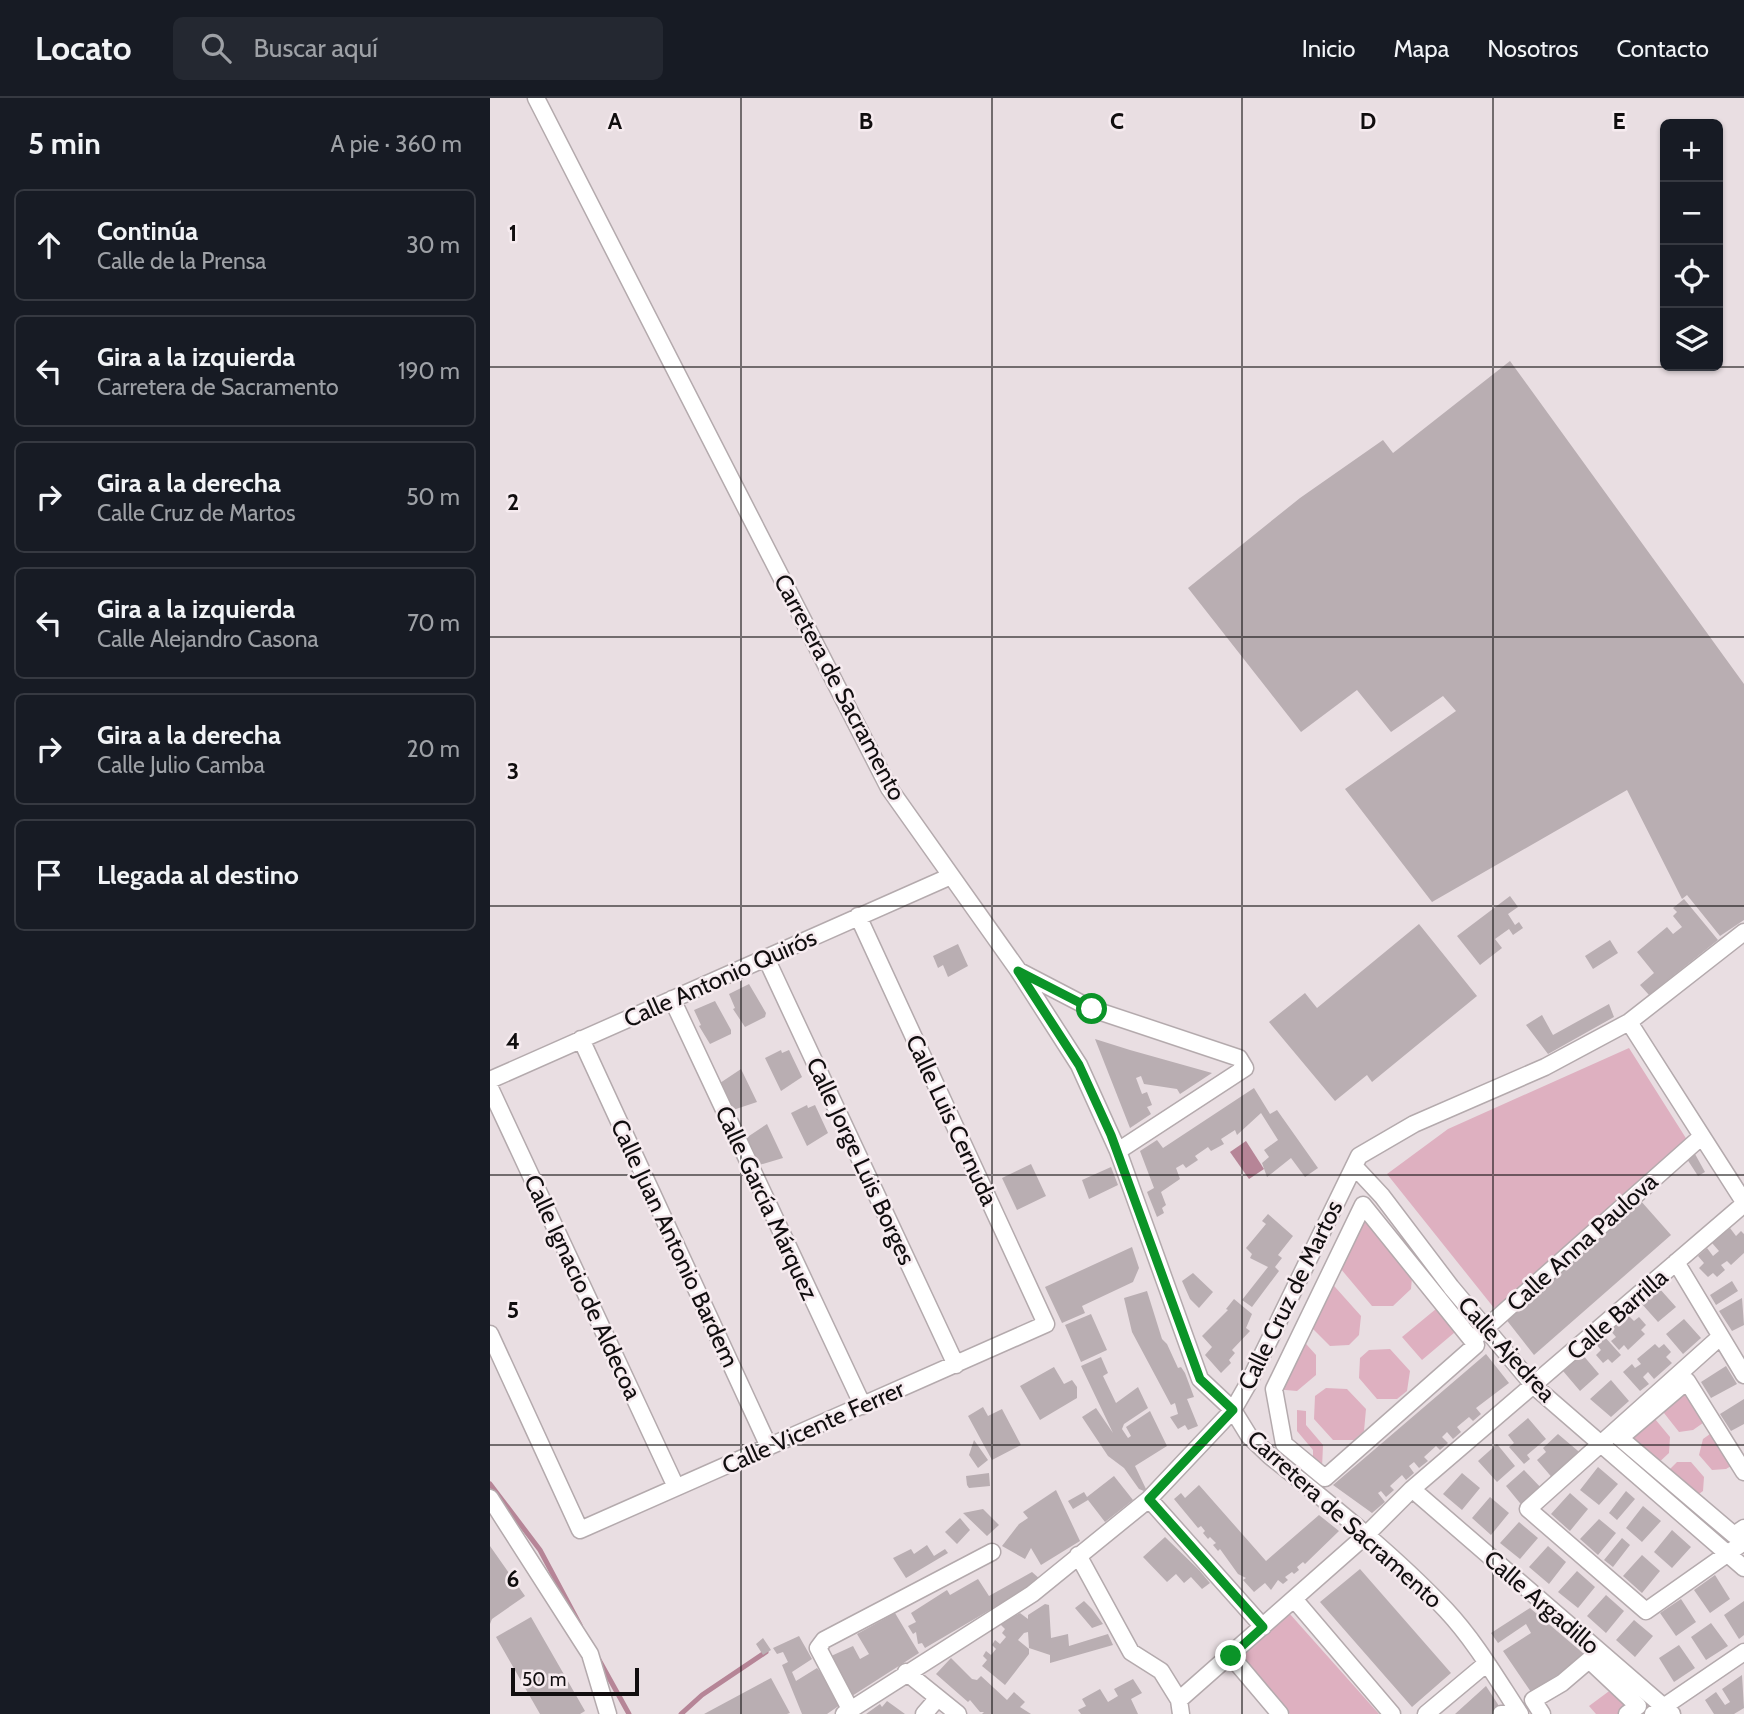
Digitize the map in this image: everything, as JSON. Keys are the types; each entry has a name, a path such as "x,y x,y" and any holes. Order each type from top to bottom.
{"street":[{"name":"Carretera de Sacramento","path":"536,98 889,788 1018,971 1079,1065 1118,1151 1200,1379 1233,1410 1249,1436 1366,1536 1446,1611 1487,1663 1520,1714"},
{"name":"Calle Antonio Quirós","path":"490,1080 951,876"},
{"name":"Calle Luis Cernuda","path":"858,916 1046,1324"},
{"name":"Calle Cruz de Martos","path":"847,1712 1032,1594 1149,1499 1233,1410 1359,1156 1414,1124 1545,1067 1629,1022 1744,932"},
{"name":"Calle Jorge Luis Borges","path":"765,958 956,1365"},
{"path":"1018,971 1092,1009 1239,1058 1245,1068 1118,1151"},
{"name":"Calle García Márquez","path":"672,999 863,1406"},
{"path":"1629,1022 1744,1203"},
{"name":"Calle Juan Antonio Bardem","path":"581,1039 769,1447"},
{"name":"Calle Ignacio de Aldecoa","path":"490,1088 676,1487"},
{"name":"Calle Anna Paulova","path":"1307,1488 1701,1136"},
{"name":"Calle Ajedrea","path":"1354,1166 1382,1196 1534,1386 1744,1568"},
{"name":"Calle Barrilla","path":"1180,1707 1231,1656 1366,1536 1412,1489 1744,1203"},
{"path":"1321,1475 1284,1444 1274,1389 1363,1205 1473,1340"},
{"path":"1676,1262 1744,1375"},
{"name":"Calle Vicente Ferrer","path":"490,1334 580,1530 1046,1324"},
{"path":"1720,1337 1528,1509 1646,1611 1744,1542"},
{"path":"1744,1472 1687,1381 1620,1438 1734,1535 1744,1528"},
{"name":"Calle Argadillo","path":"1412,1489 1663,1712"},
{"path":"490,1498 590,1654 608,1714"},
{"path":"1149,1499 1263,1627"},
{"path":"847,1712 818,1648 824,1640 992,1552"},
{"path":"1079,1555 1131,1652 1161,1671 1180,1707"},
{"path":"1294,1599 1392,1714"},
{"path":"1663,1712 1744,1652"},
{"path":"1231,1656 1280,1714"},
{"path":"1542,1714 1533,1700 1589,1660 1638,1706 1627,1714"},
{"path":"1426,1714 1487,1663"},
{"path":"906,1672 958,1714"},
{"path":"924,1714 937,1699"}],"shaded area":[{"path":"1629,1048 1689,1143 1498,1313 1387,1174 1448,1129"},
{"path":"1246,1141 1264,1169 1249,1179 1230,1152"},
{"path":"1363,1205 1413,1267 1411,1289 1393,1306 1372,1306 1335,1262"},
{"path":"1327,1278 1361,1316 1359,1335 1349,1345 1330,1346 1306,1322"},
{"path":"1442,1304 1461,1327 1422,1360 1402,1337"},
{"path":"1299,1336 1316,1355 1316,1375 1297,1391 1274,1389"},
{"path":"1390,1349 1410,1371 1407,1391 1397,1399 1377,1399 1359,1378 1360,1358 1369,1350"},
{"path":"1687,1381 1710,1418 1693,1430 1679,1432 1664,1413 1666,1399"},
{"path":"1326,1388 1347,1389 1366,1409 1364,1431 1354,1440 1333,1440 1314,1419 1315,1396"},
{"path":"1297,1410 1306,1411 1306,1425 1323,1445 1322,1468 1313,1471 1313,1450 1297,1431"},
{"path":"1655,1419 1670,1437 1669,1453 1654,1467 1620,1438 1642,1420"},
{"path":"1717,1429 1738,1462 1726,1469 1712,1470 1699,1455 1703,1439"},
{"path":"1677,1462 1691,1462 1704,1477 1703,1491 1692,1499 1664,1475"},
{"path":"1289,1613 1379,1714 1290,1714 1240,1659"},
{"path":"1616,1686 1638,1706 1627,1714 1596,1714 1589,1706"}],"building":[{"path":"1510,361 1744,684 1744,920 1720,936 1687,895 1682,899 1627,790 1432,902 1345,789 1456,711 1443,696 1391,732 1357,690 1301,732 1188,588 1300,498 1383,440 1393,453"},
{"path":"1510,896 1518,907 1508,914 1515,925 1519,922 1523,928 1513,935 1509,929 1495,939 1502,948 1480,965 1457,936"},
{"path":"1684,899 1718,940 1649,995 1640,985 1654,973 1637,952 1667,927 1673,934 1682,927 1673,916 1677,912 1673,908"},
{"path":"1419,924 1477,996 1372,1082 1367,1075 1335,1101 1269,1022 1305,993 1317,1008"},
{"path":"1610,940 1618,953 1593,969 1585,956"},
{"path":"958,944 968,966 948,977 943,965 938,968 933,956"},
{"path":"749,984 766,1013 765,1017 745,1027 733,1009 735,1008 729,994"},
{"path":"715,1001 731,1034 710,1044 699,1026 701,1025 694,1010"},
{"path":"1609,1004 1614,1017 1548,1054 1526,1025 1542,1015 1553,1035"},
{"path":"1095,1039 1212,1073 1180,1094 1177,1089 1144,1084 1141,1076 1136,1078 1142,1094 1147,1092 1152,1105 1147,1107 1151,1114 1130,1128"},
{"path":"781,1050 782,1053 789,1050 802,1077 781,1091 765,1058"},
{"path":"741,1069 757,1102 733,1110 720,1083"},
{"path":"1254,1088 1270,1114 1277,1110 1318,1168 1305,1177 1291,1158 1267,1177 1262,1163 1269,1157 1264,1150 1278,1140 1261,1113 1237,1135 1235,1130 1221,1139 1224,1144 1211,1151 1208,1147 1195,1156 1198,1160 1186,1168 1183,1164 1176,1168 1180,1179 1161,1192 1166,1205 1162,1208 1164,1213 1157,1217 1147,1192 1154,1188 1140,1151 1157,1140 1163,1148"},
{"path":"807,1105 808,1108 815,1105 828,1133 807,1146 791,1113"},
{"path":"767,1124 783,1158 759,1165 746,1138"},
{"path":"1695,1154 1705,1172 1698,1176 1687,1159"},
{"path":"1031,1164 1046,1196 1017,1210 1002,1178"},
{"path":"1111,1167 1118,1185 1089,1199 1082,1180"},
{"path":"1640,1200 1671,1235 1534,1355 1505,1318"},
{"path":"1268,1214 1293,1236 1278,1255 1282,1258 1275,1267 1279,1271 1252,1307 1242,1300 1268,1267 1250,1258 1252,1254 1246,1248 1266,1224 1262,1221"},
{"path":"1730,1228 1736,1236 1741,1231 1744,1234 1744,1253 1731,1265 1727,1261 1721,1265 1725,1270 1717,1277 1713,1273 1708,1277 1699,1268 1704,1263 1698,1256 1707,1248 1713,1256 1719,1251 1712,1243"},
{"path":"1132,1247 1139,1268 1133,1282 1082,1306 1085,1313 1062,1323 1045,1287"},
{"path":"1193,1273 1213,1292 1199,1308 1190,1299 1182,1281"},
{"path":"1732,1281 1738,1291 1716,1305 1710,1295"},
{"path":"1659,1288 1676,1307 1658,1322 1641,1303"},
{"path":"1147,1291 1162,1339 1178,1368 1181,1367 1185,1373 1194,1397 1187,1399 1198,1426 1188,1430 1185,1425 1178,1429 1170,1417 1178,1414 1175,1403 1171,1405 1132,1332 1124,1298"},
{"path":"1742,1298 1744,1325 1732,1331 1719,1311"},
{"path":"1234,1299 1252,1314 1246,1328 1250,1331 1232,1350 1235,1353 1229,1360 1231,1363 1221,1373 1205,1355 1212,1347 1202,1336 1228,1310 1226,1309"},
{"path":"1091,1314 1107,1350 1081,1362 1065,1325"},
{"path":"1628,1315 1634,1321 1639,1317 1646,1325 1641,1330 1645,1334 1628,1350 1624,1345 1619,1350 1611,1341 1616,1337 1610,1330"},
{"path":"1684,1319 1701,1338 1683,1354 1666,1334"},
{"path":"1604,1336 1621,1355 1612,1363 1608,1359 1603,1363 1596,1355 1601,1350 1595,1343"},
{"path":"1655,1344 1659,1348 1664,1344 1671,1352 1666,1357 1672,1363 1654,1379 1648,1372 1643,1377 1649,1384 1640,1391 1623,1372 1632,1364 1635,1368 1641,1364 1637,1359"},
{"path":"1486,1354 1509,1383 1476,1408 1481,1414 1473,1421 1469,1417 1457,1427 1461,1432 1453,1439 1447,1432 1442,1437 1448,1443 1440,1450 1436,1446 1424,1457 1428,1461 1419,1468 1414,1462 1409,1466 1414,1473 1406,1480 1402,1475 1390,1486 1394,1490 1386,1497 1381,1491 1378,1493 1385,1502 1372,1513 1333,1485"},
{"path":"1582,1354 1599,1374 1580,1391 1563,1371"},
{"path":"1101,1357 1108,1373 1103,1376 1116,1403 1138,1387 1148,1408 1124,1424 1122,1429 1128,1438 1131,1436 1126,1427 1150,1411 1167,1446 1135,1466 1146,1489 1144,1491 1139,1489 1124,1468 1108,1456 1082,1417 1096,1408 1113,1433 1081,1366"},
{"path":"1726,1366 1737,1384 1711,1398 1701,1382"},
{"path":"1054,1367 1064,1384 1072,1380 1077,1387 1077,1398 1040,1420 1020,1386"},
{"path":"1611,1380 1629,1401 1611,1417 1590,1399"},
{"path":"1744,1399 1744,1424 1731,1431 1720,1414"},
{"path":"983,1407 988,1416 1002,1409 1021,1445 992,1460 968,1416"},
{"path":"1528,1418 1546,1439 1527,1455 1530,1459 1524,1464 1509,1447 1514,1443 1508,1435"},
{"path":"1558,1434 1584,1456 1555,1481 1537,1460 1546,1452 1543,1448"},
{"path":"974,1440 988,1460 978,1468 969,1455"},
{"path":"1497,1444 1515,1466 1497,1482 1478,1461"},
{"path":"1598,1467 1618,1484 1599,1505 1580,1490"},
{"path":"1524,1470 1544,1491 1524,1508 1506,1486"},
{"path":"989,1473 990,1486 969,1488 967,1485 966,1476"},
{"path":"1462,1473 1480,1488 1462,1510 1443,1494"},
{"path":"1114,1476 1133,1500 1105,1522 1088,1500 1073,1509 1068,1501 1084,1492 1087,1497"},
{"path":"1199,1485 1266,1561 1319,1515 1339,1531 1305,1564 1303,1562 1297,1567 1299,1570 1285,1577 1288,1580 1283,1584 1278,1580 1271,1590 1265,1583 1254,1592 1243,1580 1246,1578 1238,1574 1220,1549 1218,1551 1213,1545 1216,1543 1210,1537 1208,1539 1201,1526 1198,1528 1174,1499 1181,1493 1185,1498"},
{"path":"1056,1490 1080,1541 1041,1565 1031,1548 1025,1559 1002,1546 1019,1524 1028,1518 1023,1512"},
{"path":"1626,1491 1635,1499 1617,1520 1609,1513"},
{"path":"1570,1493 1588,1509 1570,1531 1551,1514"},
{"path":"1490,1497 1509,1513 1491,1535 1472,1518"},
{"path":"1643,1506 1661,1521 1642,1542 1626,1528"},
{"path":"983,1509 999,1525 987,1536 963,1513"},
{"path":"960,1518 970,1530 957,1544 945,1532"},
{"path":"1599,1519 1616,1533 1598,1555 1580,1539"},
{"path":"1519,1522 1538,1538 1520,1559 1500,1543"},
{"path":"1672,1530 1691,1547 1672,1568 1654,1552"},
{"path":"1165,1537 1210,1583 1202,1589 1191,1577 1184,1583 1176,1574 1167,1582 1143,1557"},
{"path":"1622,1538 1630,1545 1613,1567 1604,1560"},
{"path":"927,1545 934,1556 945,1549 948,1553 906,1578 893,1558 911,1549 914,1554"},
{"path":"490,1546 525,1596 492,1619 490,1624"},
{"path":"1548,1546 1566,1562 1549,1584 1529,1567"},
{"path":"1642,1555 1660,1571 1642,1593 1623,1576"},
{"path":"1360,1569 1451,1673 1412,1707 1320,1602"},
{"path":"1577,1571 1595,1587 1578,1608 1558,1592"},
{"path":"1032,1572 1041,1580 925,1648 922,1643 918,1644 916,1632 913,1634 908,1626 916,1622 911,1613 947,1590 950,1595 978,1579 989,1596"},
{"path":"1715,1575 1730,1599 1710,1613 1694,1590"},
{"path":"1606,1595 1624,1611 1606,1633 1587,1616"},
{"path":"1681,1599 1696,1622 1676,1636 1660,1613"},
{"path":"1084,1601 1103,1624 1092,1628 1075,1608"},
{"path":"1744,1601 1744,1635 1739,1639 1724,1615"},
{"path":"1045,1604 1049,1605 1051,1638 1068,1634 1069,1646 1108,1634 1113,1645 1050,1663 1050,1655 1029,1648 1028,1632 1024,1633 1018,1640 1029,1649 1029,1654 1005,1685 982,1666 987,1660 983,1656 986,1651 991,1655 996,1649 992,1645 995,1640 1000,1644 1006,1637 1002,1633 1005,1629 1000,1624 1020,1613 1028,1619 1028,1615"},
{"path":"1530,1608 1584,1654 1563,1678 1559,1674 1531,1692 1503,1651 1531,1633 1526,1624 1498,1643 1491,1633"},
{"path":"895,1613 919,1653 852,1696 829,1657 853,1646 860,1659 869,1654 857,1634"},
{"path":"531,1617 585,1711 580,1714 540,1714 496,1637"},
{"path":"1634,1620 1653,1636 1635,1657 1616,1640"},
{"path":"1711,1623 1728,1646 1706,1660 1691,1637"},
{"path":"799,1636 812,1659 792,1672 796,1681 817,1668 822,1674 840,1705 827,1714 802,1714 782,1665 788,1662 783,1652 777,1654 773,1648"},
{"path":"763,1638 771,1650 763,1655 756,1644"},
{"path":"1679,1645 1695,1668 1674,1682 1659,1658"},
{"path":"951,1658 972,1679 977,1680 981,1676 1007,1700 1014,1692 1025,1702 1020,1707 1031,1714 982,1714 984,1712 980,1712 970,1700 968,1702 936,1674"},
{"path":"1742,1675 1744,1708 1734,1714 1714,1714 1705,1700 1716,1692 1725,1705 1730,1702 1722,1689"},
{"path":"771,1678 790,1713 704,1714"},
{"path":"1133,1679 1142,1693 1131,1699 1138,1714 1081,1714 1078,1710 1086,1706 1082,1699 1100,1689 1108,1702 1118,1696 1114,1689"},
{"path":"1486,1686 1501,1709 1494,1714 1455,1714"},
{"path":"887,1701 905,1714 866,1714 880,1704 882,1707"}],"waterway":[{"path":"490,1484 540,1550 580,1625"},
{"path":"681,1714 702,1695 766,1652"},
{"path":"598,1658 629,1714"}],"route":[{"path":"1092,1009 1018,971 1079,1065 1111,1135 1155,1249 1200,1379 1233,1410 1149,1499 1263,1627 1231,1656"}]}
